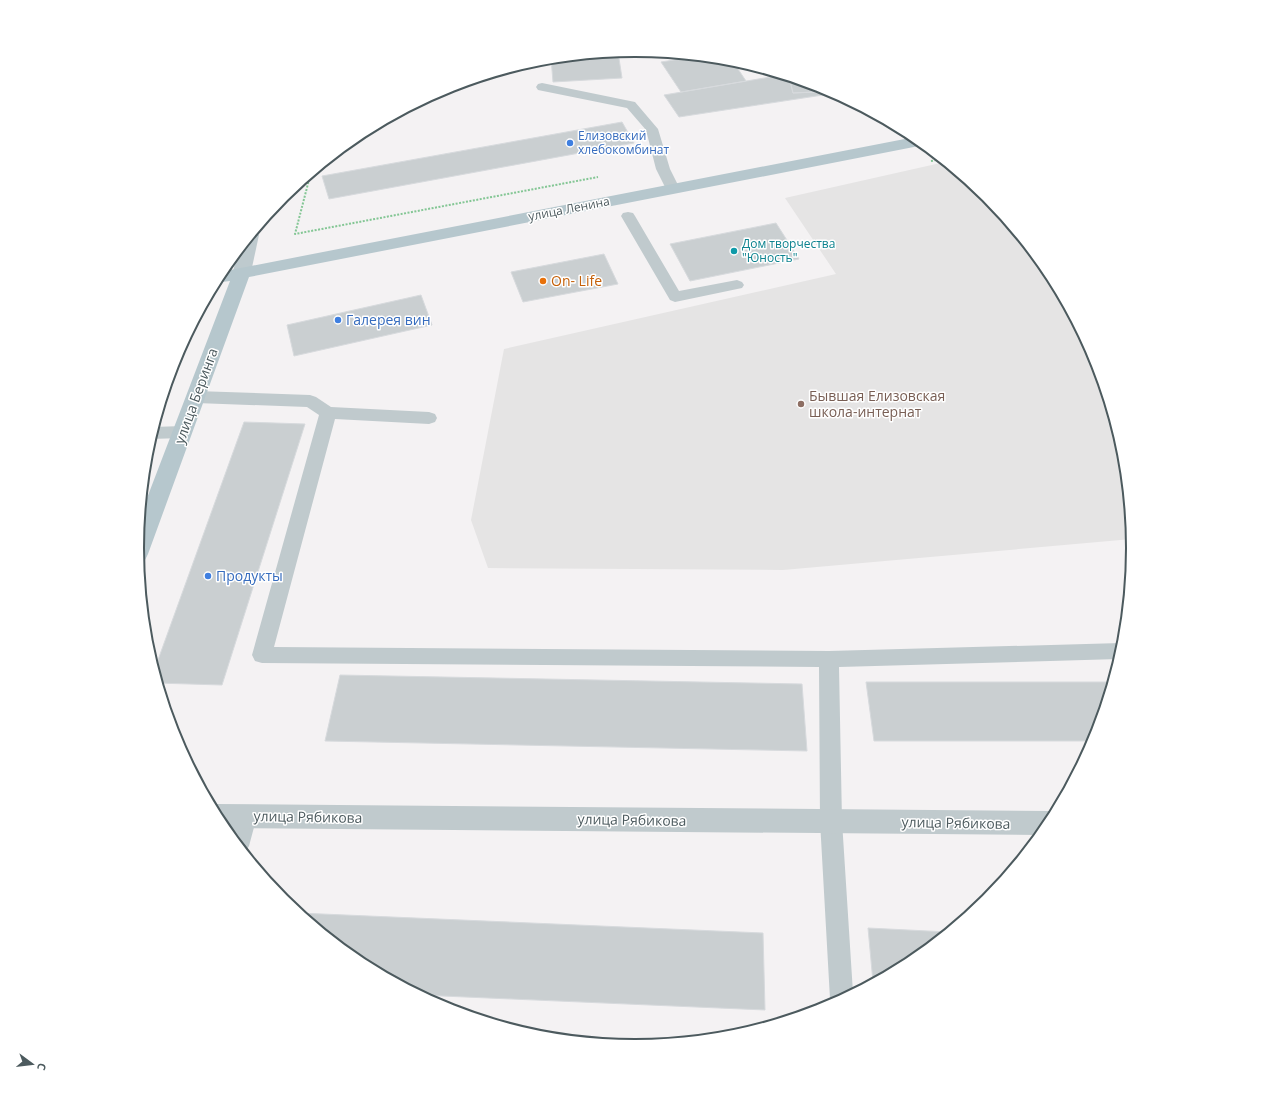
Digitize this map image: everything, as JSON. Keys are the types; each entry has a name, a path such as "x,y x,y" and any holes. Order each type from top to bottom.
{"main road":[{"name":"улица Ленина","path":"225,276 911,143"},
{"name":"улица Беринга","path":"144,534 242,272"}],"street":[{"name":"улица Беринга","path":"242,272 248,246"},
{"name":"улица Рябикова","path":"223,816 1042,823"}],"lane":[{"path":"542,87 631,105 652,129 663,169 673,189"},
{"path":"628,216 675,297 737,285"},
{"path":"196,397 310,401 328,413 429,418"},
{"path":"328,413 262,655 829,659 1114,652"},
{"path":"157,433 183,432"},
{"path":"829,659 831,821 842,993"},
{"path":"240,840 246,816"}],"path":[{"path":"309,181 295,234 598,177"}],"shaded area":[{"name":"Бывшая Елизовская школа-интернат","path":"939,163 982,201 1004,224 1043,275 1060,302 1088,360 1109,421 1116,452 1121,484 1125,540 783,570 488,568 471,520 504,349 836,274 785,198"}],"building":[{"path":"619,57 622,78 553,82 551,64"},
{"path":"679,59 730,66 737,68 746,81 681,92 661,62"},
{"path":"771,77 790,83 793,93 817,92 823,95 679,117 664,95"},
{"path":"790,83 816,92 793,93"},
{"path":"622,122 634,143 329,199 322,176"},
{"name":"Дом творчества \"Юность\"","path":"776,223 799,259 690,281 670,244"},
{"path":"604,254 618,284 523,302 511,272"},
{"path":"421,295 432,325 294,356 287,325"},
{"path":"244,422 305,424 222,685 163,683 157,662"},
{"path":"340,675 802,684 807,751 325,741"},
{"path":"866,682 1107,682 1086,741 874,741"},
{"path":"307,913 763,933 765,1010 433,996 389,973 362,956 336,938"},
{"path":"868,928 941,932 907,956 873,977"}],"place":[{"name":"Елизовский хлебокомбинат","path":"570,143"},
{"name":"Дом творчества \"Юность\"","path":"734,251"},
{"name":"On- Life","path":"543,281"},
{"name":"Галерея вин","path":"338,320"},
{"name":"Бывшая Елизовская школа-интернат","path":"801,404"},
{"name":"Продукты","path":"208,576"}]}
